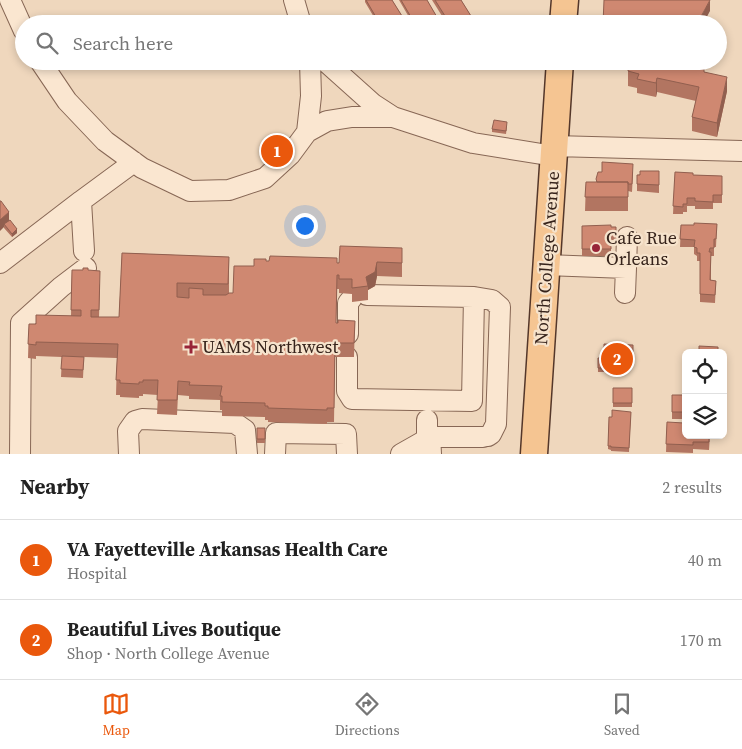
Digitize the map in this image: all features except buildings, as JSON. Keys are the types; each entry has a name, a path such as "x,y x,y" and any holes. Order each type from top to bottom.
{"main road":[{"path":"564,15 565,0"},
{"name":"North College Avenue","path":"534,454 559,70"}],"street":[{"path":"294,0 299,15"},
{"path":"46,70 68,101 105,141 142,168 190,191 229,190 265,178 290,155 307,132 327,121 352,117 394,117"},
{"path":"307,132 311,96 310,70"},
{"path":"336,70 373,104 394,117 473,143 554,151 742,152"},
{"path":"0,263 81,200 134,162"},
{"path":"20,454 22,323 61,287 85,260 81,200"},
{"path":"625,293 627,237"},
{"path":"546,265 626,268"},
{"path":"348,334 348,303 360,296 474,297 492,300 500,307 496,424 491,434 486,437 431,433 401,454"},
{"path":"347,357 347,391 352,399 472,401 474,297"},
{"path":"128,454 128,431 131,424 142,420 235,424 245,430 247,454"},
{"path":"275,454 276,433 347,426 347,454"}],"place":[{"name":"VA Fayetteville Arkansas Health Care","path":"277,151"},
{"name":"Cafe Rue Orleans","path":"596,248"},
{"name":"UAMS Northwest","path":"191,347"},
{"name":"Beautiful Lives Boutique","path":"617,359"}]}
